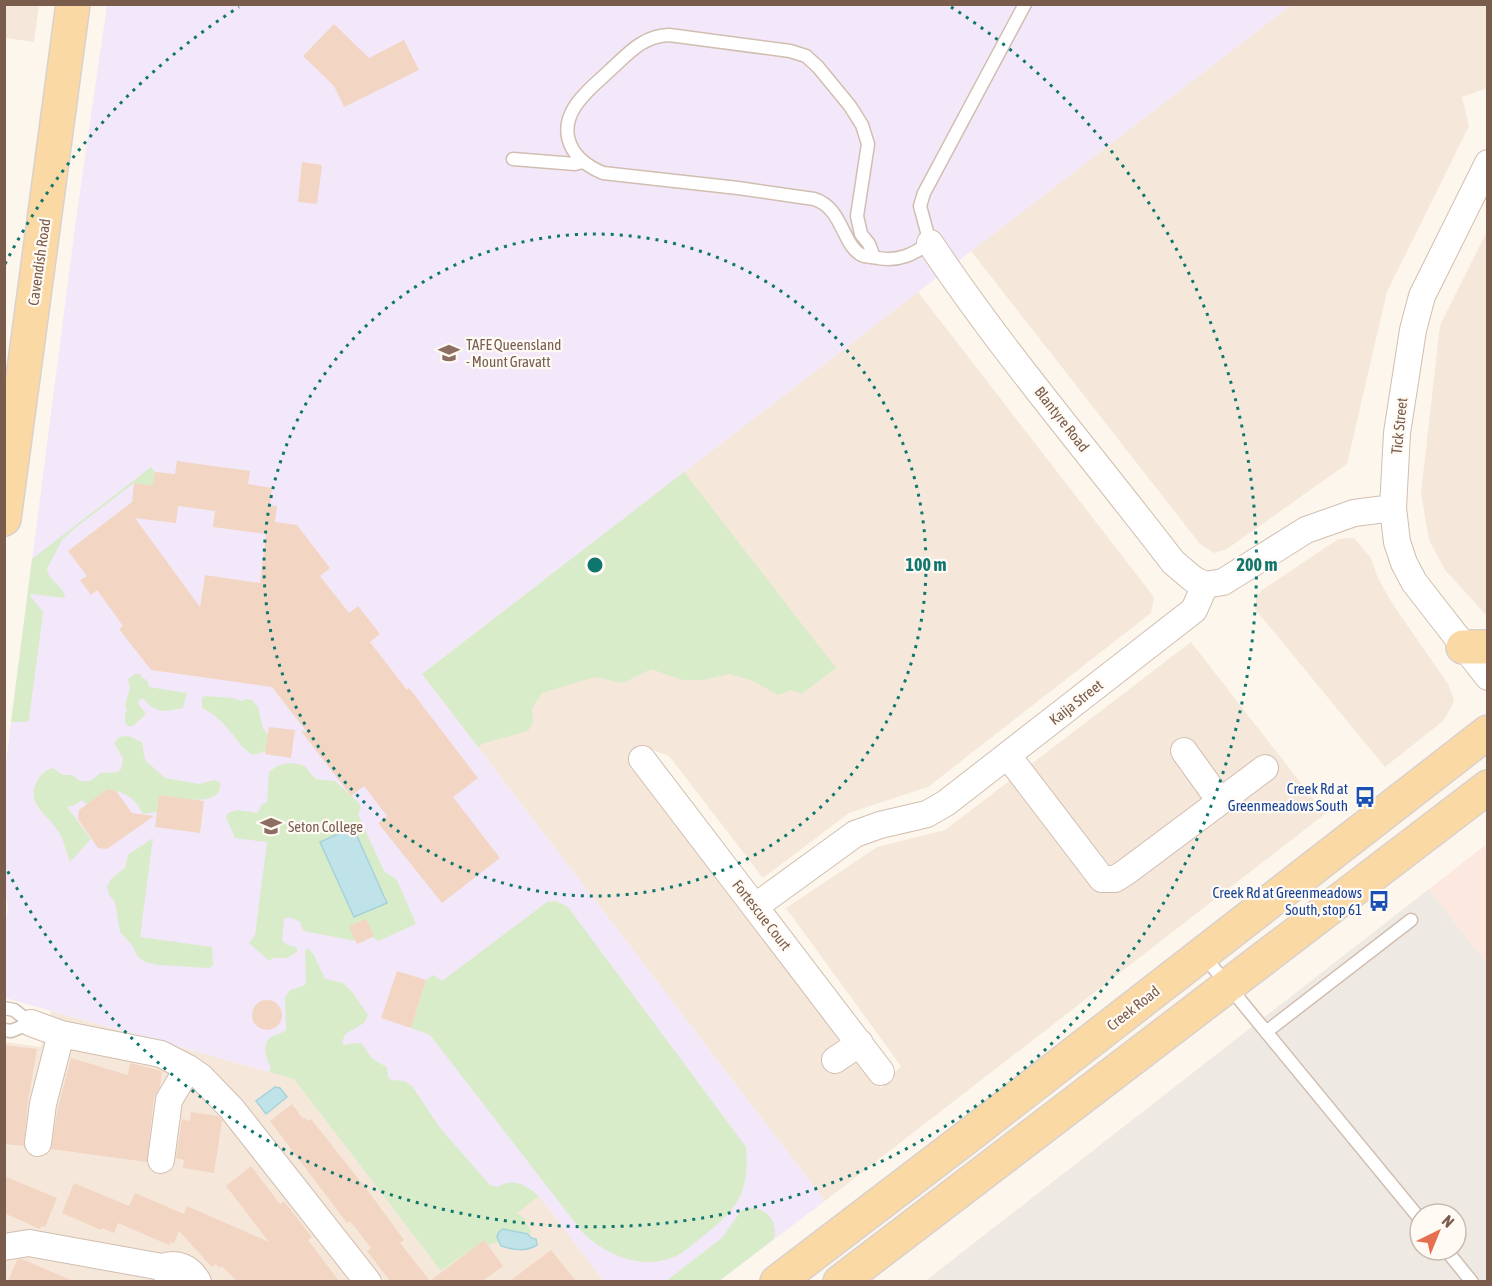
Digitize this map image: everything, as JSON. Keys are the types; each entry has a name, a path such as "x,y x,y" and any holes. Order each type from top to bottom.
{"main road":[{"name":"Cavendish Road","path":"4,519 73,4"},
{"name":"Creek Road","path":"777,1281 1488,732"},
{"path":"840,1281 1488,787"}],"street":[{"name":"Tick Street","path":"1488,163 1422,296 1413,330 1397,434 1394,508 1397,542 1409,573 1425,598 1475,647 1488,677"},
{"name":"Blantyre Road","path":"930,243 957,285 1173,562 1193,579 1205,585"},
{"path":"1205,585 1223,582 1306,530 1354,513 1394,508"},
{"name":"Kaija Street","path":"756,906 855,834 880,825 927,814 946,803 1194,610 1205,585"},
{"path":"1184,752 1220,801"},
{"path":"1008,756 1102,879 1115,879 1126,872 1264,768"},
{"name":"Fortescue Court","path":"642,759 881,1072"},
{"path":"31,1023 61,1034 161,1054 188,1068 217,1092 232,1109 368,1281"},
{"path":"38,1143 43,1104 61,1034"},
{"path":"835,1060 860,1042"},
{"path":"161,1160 169,1100 188,1068"},
{"path":"4,1247 29,1243 169,1274 177,1265 191,1272 198,1281"}],"lane":[{"path":"874,257 858,226 857,216 868,144 862,125 850,106 806,56 782,49 669,35 654,36 648,38 583,95 572,112 567,123 568,143 582,162 603,173 783,194 820,201 834,213 856,250 864,256 883,259 909,257 930,243 920,206 924,193 1025,4"},
{"path":"513,159 575,164 582,162"},
{"path":"1266,1032 1411,920"},
{"path":"1202,954 1408,1204"},
{"path":"4,1008 14,1010 31,1023"},
{"path":"4,1030 11,1031 31,1023"},
{"path":"1456,1262 1472,1281"}],"shaded area":[{"path":"5,4 39,5 34,42 5,38"},
{"path":"107,5 1291,5 422,674 825,1201 719,1281 604,1281 539,1196 441,1271 294,1079 5,998 4,930 8,908 4,882 5,770 76,219"},
{"path":"1291,5 1487,5 1487,88 1462,97 1469,126 1387,292 1347,464 1227,549 1214,553 1200,544 971,251"},
{"path":"1487,231 1487,616 1445,570 1429,540 1421,493 1440,325"},
{"path":"918,292 1154,597 1151,613 928,787 849,813 763,878 669,756 650,749 634,761 881,1088 901,1066 786,908 877,847 945,830 1191,642 1325,814 825,1201 422,674"},
{"path":"1354,538 1371,558 1378,578 1394,606 1448,684 1454,699 1443,721 1385,767 1255,609 1256,598 1262,590 1338,539"},
{"path":"1487,844 1487,964 1429,889"},
{"path":"1429,889 1487,964 1487,1281 924,1282"},
{"path":"51,1011 294,1079 441,1271 539,1196 604,1281 5,1282 5,1042 41,1047"}],"green space":[{"path":"151,467 155,472 153,486 134,483 62,540 47,569 65,598 31,594 43,612 29,720 11,722 32,559"},
{"path":"684,472 836,668 802,694 791,690 778,695 753,681 729,674 703,680 682,680 651,669 623,683 595,677 542,693 532,709 533,723 528,731 481,744 479,748 422,674"},
{"path":"135,674 140,674 147,680 149,687 187,693 183,708 161,711 152,707 144,699 140,699 138,703 146,714 133,726 128,726 125,723 127,710 125,705 130,688 128,679"},
{"path":"205,696 233,698 241,701 252,700 258,707 263,729 268,734 266,751 254,755 246,750 223,723 202,708 202,698"},
{"path":"128,736 142,742 145,760 165,778 199,784 214,780 220,782 219,791 207,799 197,800 159,795 157,812 143,814 129,797 108,789 87,805 82,800 69,806 67,807 91,839 70,862 60,835 36,804 34,791 36,783 43,773 53,768 63,775 72,775 80,781 90,781 101,773 117,772 121,769 123,758 114,743 119,737"},
{"path":"289,763 304,766 316,779 335,781 359,803 361,809 358,814 384,871 397,880 416,924 378,941 373,937 357,944 356,941 303,931 300,922 290,917 284,919 282,940 287,945 297,947 297,952 287,958 273,958 269,961 249,943 255,935 267,842 235,838 226,817 228,813 237,810 258,813 261,805 267,802 269,772 277,766"},
{"path":"153,838 140,937 212,947 213,965 209,968 145,962 138,957 132,945 120,932 115,902 109,895 107,886 111,879 125,868 128,855"},
{"path":"556,901 568,907 746,1147 746,1177 739,1199 732,1209 686,1250 664,1260 651,1262 626,1259 603,1248 583,1233 430,1035 411,1028 426,980 433,975 442,981 547,902"},
{"path":"308,948 314,955 325,979 343,983 368,1015 364,1023 345,1034 342,1043 345,1045 362,1044 373,1059 387,1068 388,1077 391,1080 404,1081 412,1086 440,1128 490,1185 498,1187 509,1183 519,1184 539,1196 517,1213 524,1218 532,1233 514,1232 497,1237 498,1242 488,1245 484,1240 441,1271 294,1079 269,1072 271,1067 266,1055 266,1043 273,1036 286,1030 285,997 290,990 303,986 306,982 305,950"},
{"path":"748,1208 761,1210 770,1216 774,1226 774,1239 719,1281 666,1281 722,1238 741,1211"}],"water":[{"path":"353,827 387,903 354,917 320,842"},
{"path":"275,1087 280,1088 287,1097 266,1114 256,1101"},
{"path":"503,1229 528,1234 531,1238 536,1239 537,1245 520,1250 501,1246 497,1237"}],"building":[{"path":"334,24 369,58 404,40 419,70 344,107 334,86 303,56"},
{"path":"302,162 322,165 317,204 298,202"},
{"path":"177,461 250,471 248,484 272,488 270,505 277,506 275,522 297,525 330,568 320,576 349,613 358,606 380,634 370,642 407,690 409,688 478,778 453,797 500,858 442,903 378,823 387,816 364,786 351,796 301,731 307,732 272,687 151,670 119,629 123,626 97,590 91,595 80,580 87,576 68,551 132,502 134,483 153,486 155,472 175,474","holes":["178,506 215,511 213,527 266,534 260,583 205,575 200,607 135,518 176,523"]},
{"path":"269,727 295,730 291,758 265,754"},
{"path":"108,789 116,791 132,813 154,816 107,849 98,848 78,819 79,810"},
{"path":"159,795 204,801 200,833 155,827"},
{"path":"366,919 374,936 357,944 349,926"},
{"path":"397,971 426,980 411,1028 381,1018"},
{"path":"267,1000 278,1004 282,1015 278,1026 267,1030 256,1026 252,1015 256,1004"},
{"path":"4,1045 37,1049 28,1102 24,1146 4,1144"},
{"path":"71,1058 128,1075 130,1063 162,1071 160,1086 154,1098 147,1162 51,1149 58,1107"},
{"path":"292,1104 303,1119 308,1121 311,1119 368,1191 404,1240 400,1243 430,1281 390,1281 367,1251 371,1248 350,1221 347,1223 270,1121"},
{"path":"191,1112 218,1116 222,1120 214,1173 183,1168 184,1160 176,1158 182,1119 190,1121"},
{"path":"251,1166 280,1204 284,1201 312,1237 308,1240 339,1281 237,1281 222,1266 220,1268 216,1264 212,1267 179,1231 174,1243 171,1242 169,1245 118,1223 114,1233 102,1228 101,1230 62,1213 74,1183 129,1206 135,1193 184,1214 187,1206 269,1242 226,1186"},
{"path":"4,1176 57,1198 45,1227 41,1226 40,1229 4,1213"},
{"path":"484,1240 503,1266 483,1281 430,1281"},
{"path":"551,1250 576,1281 510,1281"},
{"path":"22,1259 73,1281 8,1281 17,1260"}],"place":[{"name":"TAFE Queensland - Mount Gravatt","path":"449,353"},
{"name":"Creek Rd at Greenmeadows South","path":"1365,797"},
{"name":"Seton College","path":"271,826"},
{"name":"Creek Rd at Greenmeadows South, stop 61","path":"1379,901"}]}
